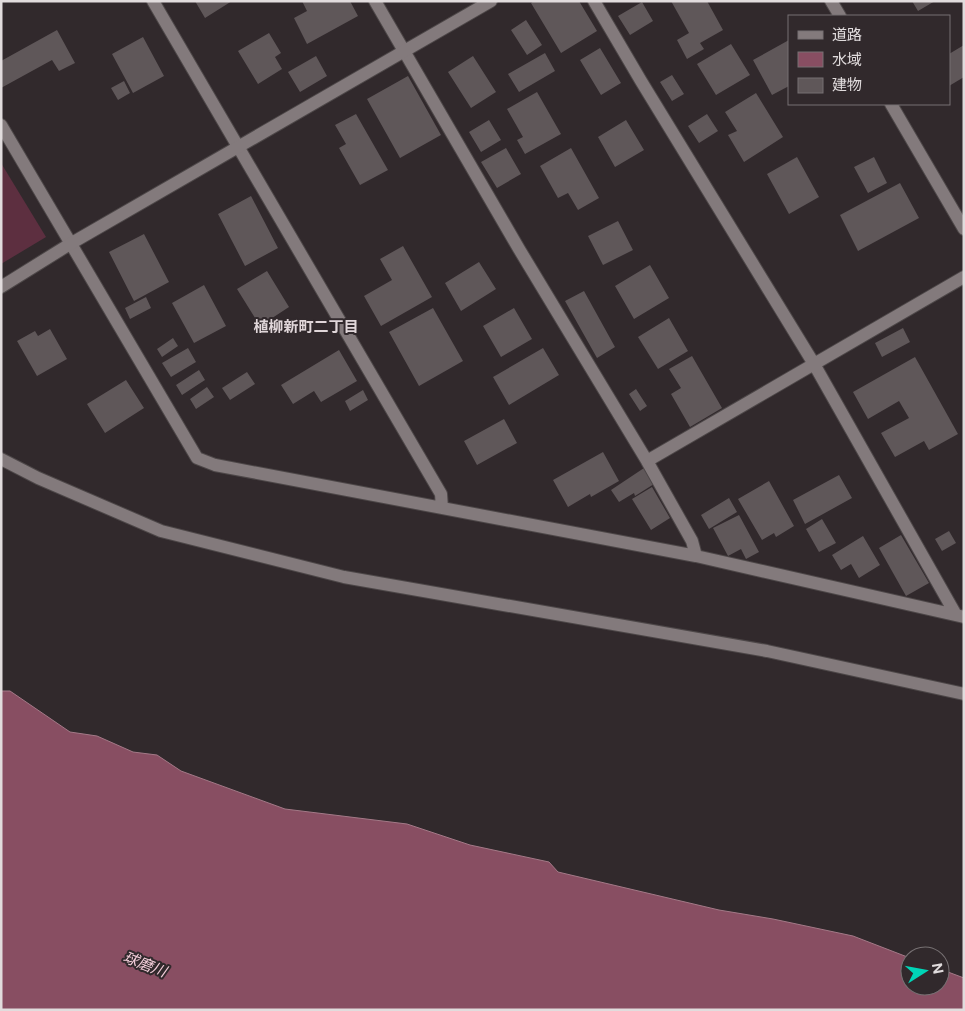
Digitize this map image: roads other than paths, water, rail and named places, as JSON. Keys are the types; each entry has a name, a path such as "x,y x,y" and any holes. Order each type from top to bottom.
{"street":[{"path":"153,1 441,494 442,508"},
{"path":"375,1 519,249 647,461 692,541 696,556"},
{"path":"1,287 70,244 491,1"},
{"path":"594,1 646,90 814,364 960,616"},
{"path":"831,1 839,15"},
{"path":"892,105 964,229"},
{"path":"1,125 197,458 215,465 696,556 960,616"},
{"path":"647,461 964,277"},
{"path":"1,459 38,478 161,530 344,577 767,651 964,694"}],"water":[{"name":"球磨川","path":"1,691 10,691 70,732 97,736 133,752 157,755 181,771 285,809 407,824 470,845 549,862 558,872 719,910 853,936 900,954 900,996 950,996 950,973 964,978 964,1010 1,1010"}],"district":[{"name":"植柳新町二丁目","path":"306,326"}]}
